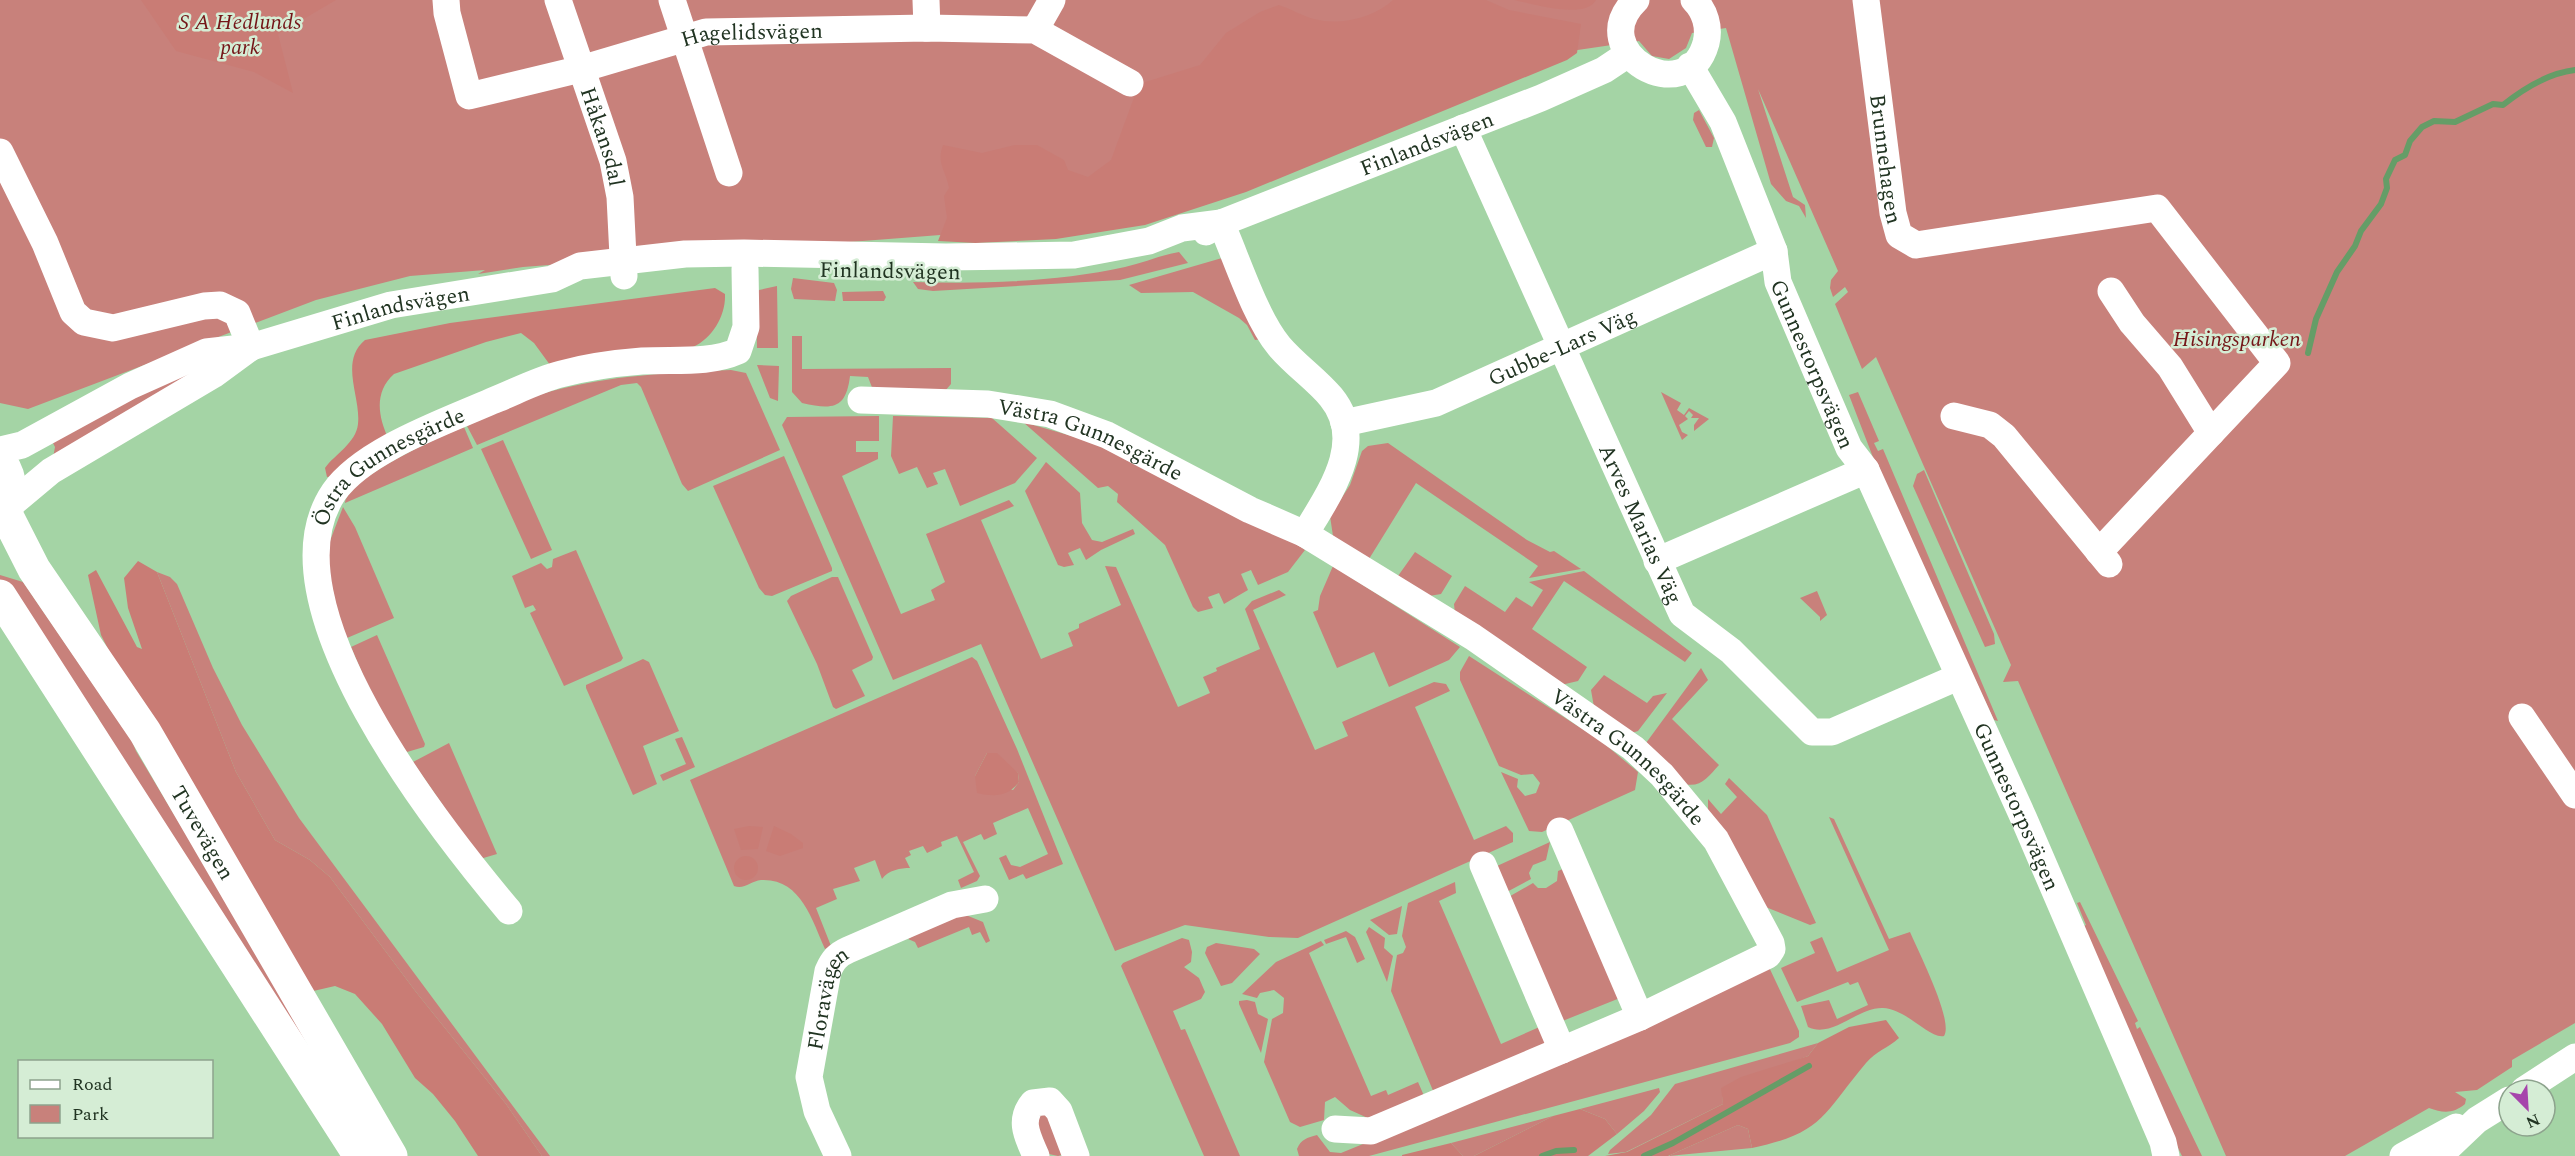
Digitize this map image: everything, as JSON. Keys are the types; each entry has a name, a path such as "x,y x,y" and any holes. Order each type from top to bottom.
{"main road":[{"name":"Tuvevägen","path":"0,461 11,486 5,514 34,569 145,732 392,1156"},
{"name":"Tuvevägen","path":"0,596 360,1156"}],"street":[{"name":"Hagelidsvägen","path":"446,0 448,19 469,96 581,69 706,32 927,28 1035,30 1130,83"},
{"name":"Håkansdal","path":"558,0 613,161 620,197 623,268"},
{"path":"672,0 729,174"},
{"path":"926,0 927,28"},
{"path":"1035,30 1052,0"},
{"path":"1636,0 1627,10 1622,27 1628,54 1641,67 1658,74 1677,72 1690,66 1704,48 1707,30 1703,12 1694,0"},
{"name":"Brunnehagen","path":"1866,0 1896,228 1906,240 1916,245 2157,208 2277,363 2211,433"},
{"name":"Finlandsvägen","path":"623,268 961,271 1070,268 1118,261 1188,244 1221,223 1604,70 1628,54"},
{"name":"Gunnestorpsvägen","path":"1690,66 1723,122 1774,251 1792,277 1864,444 1866,470 2024,819 2167,1151"},
{"name":"Arves Marias Väg","path":"1463,128 1682,614 1763,680 1812,732 1832,732 1959,677"},
{"path":"0,152 45,243 73,312 84,322 113,328 204,306 220,305 237,313 251,347"},
{"path":"1221,223 1268,329 1279,346 1331,397 1340,409 1344,423 1347,443 1344,462 1337,480 1305,534"},
{"name":"Finlandsvägen","path":"0,450 22,445 130,386 206,352 251,347 391,305 552,279 581,283 623,268 744,253 946,257 1074,255 1149,241 1182,228 1221,223"},
{"name":"Gubbe-Lars Väg","path":"1344,423 1436,403 1774,251"},
{"name":"Östra Gunnesgärde","path":"509,911 448,837 398,762 337,649 324,614 317,566 318,544 328,504 344,481 398,443 559,375 641,361 717,358 738,351 746,327 745,269"},
{"path":"1954,416 1990,425 2004,436 2104,558 2211,433 2170,367 2132,323 2111,291"},
{"name":"Finlandsvägen","path":"5,514 51,471 213,375 251,347"},
{"name":"Västra Gunnesgärde","path":"861,400 988,405 1050,414 1107,435 1250,510 1305,534 1473,637 1606,728 1662,775 1716,840 1741,883 1772,949 1768,955 1640,1017 1371,1131 1335,1129"},
{"path":"1657,561 1866,470"},
{"path":"2522,717 2575,795"},
{"path":"1560,831 1640,1017"},
{"path":"1483,865 1562,1050"},
{"name":"Floravägen","path":"838,1156 817,1111 809,1077 828,971 832,962 836,956 848,950 952,904 985,899"},
{"path":"2543,1078 2575,1057"},
{"path":"1036,1156 1024,1124 1025,1112 1033,1103 1050,1101 1059,1111 1076,1156"},
{"path":"2439,1156 2477,1120 2497,1108"},
{"path":"2403,1156 2450,1129 2477,1120"}],"green space":[{"name":"Hisingsparken","path":"0,0 2575,0 2575,1023 2512,1060 2512,1067 2477,1090 2455,1092 2466,1099 2465,1104 2456,1110 2448,1112 2429,1108 2345,1156 2226,1156 2018,681 2003,682 2011,665 1876,357 1862,369 1835,304 1848,292 1845,287 1833,297 1830,288 1831,280 1838,271 1758,89 1793,197 1805,205 1806,218 1799,206 1786,201 1771,184 1726,28 1692,33 1686,48 1669,59 1652,56 1639,41 1564,52 1019,229 523,267 478,274 485,270 410,276 316,300 28,409 0,403"},
{"name":"S A Hedlunds park","path":"141,0 336,0 278,34 293,93 254,72 176,51"},
{"path":"1393,0 1486,0 1509,10 1581,24 1577,53 1567,60 1246,192 1145,225 1056,239 976,243 938,241 947,218 944,196 949,188 941,162 943,145 982,153 1015,145 1037,145 1064,160 1068,170 1088,177 1111,160 1139,84 1200,65 1226,33 1260,12 1279,5 1314,19 1335,22 1367,16"},
{"path":"1514,0 1596,0 1590,6 1570,10"},
{"path":"1699,110 1714,138 1712,147 1706,147 1693,120 1694,113"},
{"path":"1179,252 1188,263 1120,280 933,291 918,289 913,282 993,282 1073,276 1125,267"},
{"path":"1222,258 1263,339 1255,340 1247,325 1239,318 1193,292 1141,293 1129,285"},
{"path":"793,278 834,283 837,290 835,301 794,299 791,289"},
{"path":"777,286 778,348 757,348 756,295 759,290"},
{"path":"715,288 725,294 721,318 707,338 693,347 553,369 534,343 521,333 486,342 394,374 383,388 380,404 380,413 388,438 335,476 327,477 325,468 349,443 358,424 352,369 357,349 365,340 450,323"},
{"path":"883,291 886,297 884,301 843,301 842,292"},
{"path":"792,336 802,336 802,369 951,368 951,384 945,391 873,390 868,377 850,376 845,395 836,404 822,406 802,403 792,392"},
{"path":"217,359 53,458 55,447 52,441 120,403"},
{"path":"757,365 779,366 778,401 770,398"},
{"path":"731,370 746,373 780,450 688,491 682,484 641,387 637,383 621,385 477,445 467,426 530,398 596,381"},
{"path":"1661,392 1681,403 1677,410 1684,415 1689,408 1709,419 1694,431 1694,425 1699,418 1691,418 1693,415 1689,411 1685,416 1688,419 1679,425 1682,432 1688,435 1682,440"},
{"path":"1858,392 1879,441 1874,443 1878,451 1883,449 1998,721 1994,720 1881,478 1849,395"},
{"path":"879,416 879,441 856,441 856,452 878,452 878,459 842,476 901,614 935,600 931,590 945,582 926,534 1009,500 1014,506 981,520 1041,659 1073,646 1068,633 1079,628 1079,624 1121,605 1105,566 1116,567 1178,707 1210,693 1203,677 1217,671 1216,668 1260,649 1245,609 1252,601 1279,590 1286,595 1253,610 1315,750 1348,736 1342,722 1434,682 1446,684 1450,691 1415,707 1474,840 1506,826 1513,833 1513,842 1298,938 1269,937 1185,925 1115,951 981,644 893,680 782,425 787,417"},
{"path":"893,416 992,418 1037,458 1015,483 960,506 945,469 933,473 938,484 927,488 917,467 899,474 891,456"},
{"path":"1023,422 1089,441 1293,541 1305,550 1288,572 1258,585 1251,570 1241,574 1248,590 1224,604 1219,593 1208,597 1213,608 1198,612 1193,607 1165,545 1117,502 1118,494 1108,486 1098,488"},
{"path":"464,427 473,448 345,503 350,493 378,470 435,439"},
{"path":"503,440 552,550 531,559 481,449"},
{"path":"1388,443 1527,540 1550,552 1554,551 1581,569 1529,578 1538,566 1416,483 1369,559 1333,536 1330,516 1350,485 1362,451 1368,446"},
{"path":"784,456 832,571 772,596 765,595 759,588 713,486"},
{"path":"1046,462 1080,493 1082,523 1092,540 1102,542 1133,529 1135,534 1101,550 1086,560 1080,548 1068,553 1074,565 1064,567 1058,565 1025,491"},
{"path":"1924,470 1994,634 1995,644 1985,647 1913,486 1917,474"},
{"path":"343,507 355,527 394,618 347,638 343,637 325,554"},
{"path":"576,550 623,658 621,661 564,686 530,613 536,610 533,605 525,608 512,576 541,563 547,569 552,567 553,559"},
{"path":"1415,552 1452,576 1441,594 1429,596 1398,576"},
{"path":"138,561 157,572 236,772 275,840 310,860 330,877 416,992 506,1104 542,1156 478,1156 455,1121 433,1094 415,1078 382,1024 355,994 335,986 309,992 115,663 101,635 88,575 96,570 137,647 142,649 128,608 124,578"},
{"path":"1333,566 1460,647 1449,660 1389,687 1374,652 1337,668 1313,612 1318,610 1320,596"},
{"path":"1584,571 1692,653 1685,662 1564,581 1532,629 1587,667 1578,681 1561,685 1455,614 1454,604 1465,586 1505,612 1516,597 1532,607 1543,590 1529,582"},
{"path":"157,572 170,577 177,584 213,668 242,725 299,818 550,1156 542,1156 506,1104 416,992 330,877 310,860 275,840 236,772"},
{"path":"0,575 23,582 132,741 305,1033 305,1041 110,742 97,716 0,582"},
{"path":"832,577 838,577 873,657 872,660 852,670 865,696 836,709 833,707 817,664 787,601 791,596"},
{"path":"1817,591 1827,615 1820,621 1820,617 1800,598"},
{"path":"377,635 425,744 424,747 407,752 381,717 351,647"},
{"path":"1469,656 1601,741 1638,772 1635,790 1542,832 1529,831 1501,772 1518,779 1517,787 1525,796 1536,793 1540,783 1533,774 1521,775 1499,766 1460,680 1460,672"},
{"path":"972,657 977,661 1017,749 1063,864 1026,879 1023,874 1009,880 999,858 1006,855 1011,865 1020,867 1048,854 1028,808 993,823 997,834 984,840 981,834 963,842 980,876 977,881 961,888 958,880 974,872 957,836 941,842 942,846 927,853 923,846 909,851 911,855 905,858 910,868 891,872 882,879 875,860 854,868 860,881 833,889 837,899 816,908 831,946 825,949 810,914 795,893 786,886 775,881 761,880 741,887 734,886 690,780","holes":["987,753 1018,773 1019,782 1013,790 975,776"]},
{"path":"643,659 649,662 679,731 643,746 657,784 633,795 586,685"},
{"path":"1701,668 1708,680 1672,719 1719,765 1700,783 1690,785 1684,784 1646,743"},
{"path":"1604,675 1647,703 1653,696 1667,693 1638,731 1632,733 1594,707 1591,690"},
{"path":"682,737 695,767 663,781 660,775 686,764 675,739"},
{"path":"449,743 497,854 480,859 413,762"},
{"path":"987,753 997,753 1018,773 1019,782 1010,791 1000,795 977,793 975,776"},
{"path":"1729,778 1767,815 1816,923 1810,925 1763,906 1708,813 1708,799 1721,814 1737,797 1725,784"},
{"path":"1829,817 1834,819 1889,939 1910,932 1940,1002 1946,1028 1944,1036 1932,1033 1901,1013 1883,1008 1864,1012 1826,1029 1817,1030 1808,1027 1801,1006 1829,1000 1837,1019 1868,1005 1858,982 1850,985 1848,982 1797,1002 1781,968 1815,953 1810,942 1822,937 1837,972 1889,950"},
{"path":"749,826 763,827 758,849 741,850 734,829"},
{"path":"774,826 803,843 803,848 780,856 766,851"},
{"path":"1550,842 1546,860 1533,865 1529,873 1531,879 1503,894 1497,866"},
{"path":"746,856 754,860 758,868 754,876 746,880 738,876 734,868 738,860"},
{"path":"1570,866 1625,996 1560,1022 1505,899 1533,883 1538,888 1546,888 1557,881 1558,871"},
{"path":"1455,882 1456,893 1439,901 1501,1044 1544,1025 1557,1048 1434,1093 1391,991 1397,955 1403,953 1406,947 1402,936 1408,903"},
{"path":"2080,902 2138,1021 2135,1023 2137,1029 2140,1027 2202,1156 2182,1156 2179,1150 2081,927 2086,925 2077,903"},
{"path":"1402,906 1397,934 1389,935 1370,920"},
{"path":"956,911 983,922 990,941 986,943 980,932 972,935 969,927 918,948 915,942 908,939"},
{"path":"1369,927 1385,938 1384,948 1393,956 1387,982 1366,932"},
{"path":"1346,931 1355,937 1365,959 1357,963 1346,937 1326,944 1324,940"},
{"path":"1182,938 1189,940 1192,952 1191,962 1184,967 1199,978 1205,992 1201,999 1173,1011 1181,1030 1185,1029 1240,1156 1204,1156 1121,966 1123,963"},
{"path":"1321,941 1324,945 1309,953 1371,1096 1386,1090 1388,1095 1418,1082 1428,1105 1370,1119 1350,1110 1335,1097 1325,1102 1324,1120 1300,1127 1290,1122 1264,1062 1272,1019 1283,1013 1284,998 1274,990 1260,993 1257,998 1242,994 1276,962"},
{"path":"1216,943 1254,949 1260,954 1232,983 1221,986 1205,953 1207,947"},
{"path":"1768,965 1799,1031 1799,1037 1790,1043 1369,1156 1299,1156 1297,1149 1300,1143 1307,1138 1317,1135 1330,1152 1341,1153 1412,1124"},
{"path":"1239,1001 1255,1002 1258,1014 1268,1019 1261,1053 1239,1004"},
{"path":"1886,1020 1899,1038 1870,1059 1820,1119 1794,1136 1752,1148 1748,1129 1738,1125 1668,1156 1605,1156 1627,1152 1723,1104 1721,1088 1741,1077 1808,1056 1818,1043 1849,1027"},
{"path":"1818,1043 1808,1056 1722,1088 1723,1104 1626,1152 1608,1154 1651,1115 1675,1084"},
{"path":"1659,1088 1660,1092 1644,1111 1617,1134 1605,1119 1580,1109"},
{"path":"1580,1109 1605,1119 1617,1134 1588,1156 1474,1156 1553,1116"},
{"path":"1048,1113 1065,1154 1058,1156 1049,1154 1037,1126 1039,1116"},
{"path":"1553,1116 1474,1156 1463,1156 1451,1143"},
{"path":"1738,1125 1748,1129 1752,1148 1668,1156"},
{"path":"1451,1143 1463,1156 1402,1156 1402,1155"}],"waterway":[{"path":"2308,353 2316,319 2337,272 2355,246 2361,231 2381,204 2387,188 2386,179 2395,160 2405,155 2410,141 2422,127 2434,121 2455,122 2493,104 2503,105 2537,83 2556,74 2575,70"},
{"path":"1644,1156 1673,1143 1809,1066"},
{"path":"1542,1156 1556,1151 1574,1150"}]}
